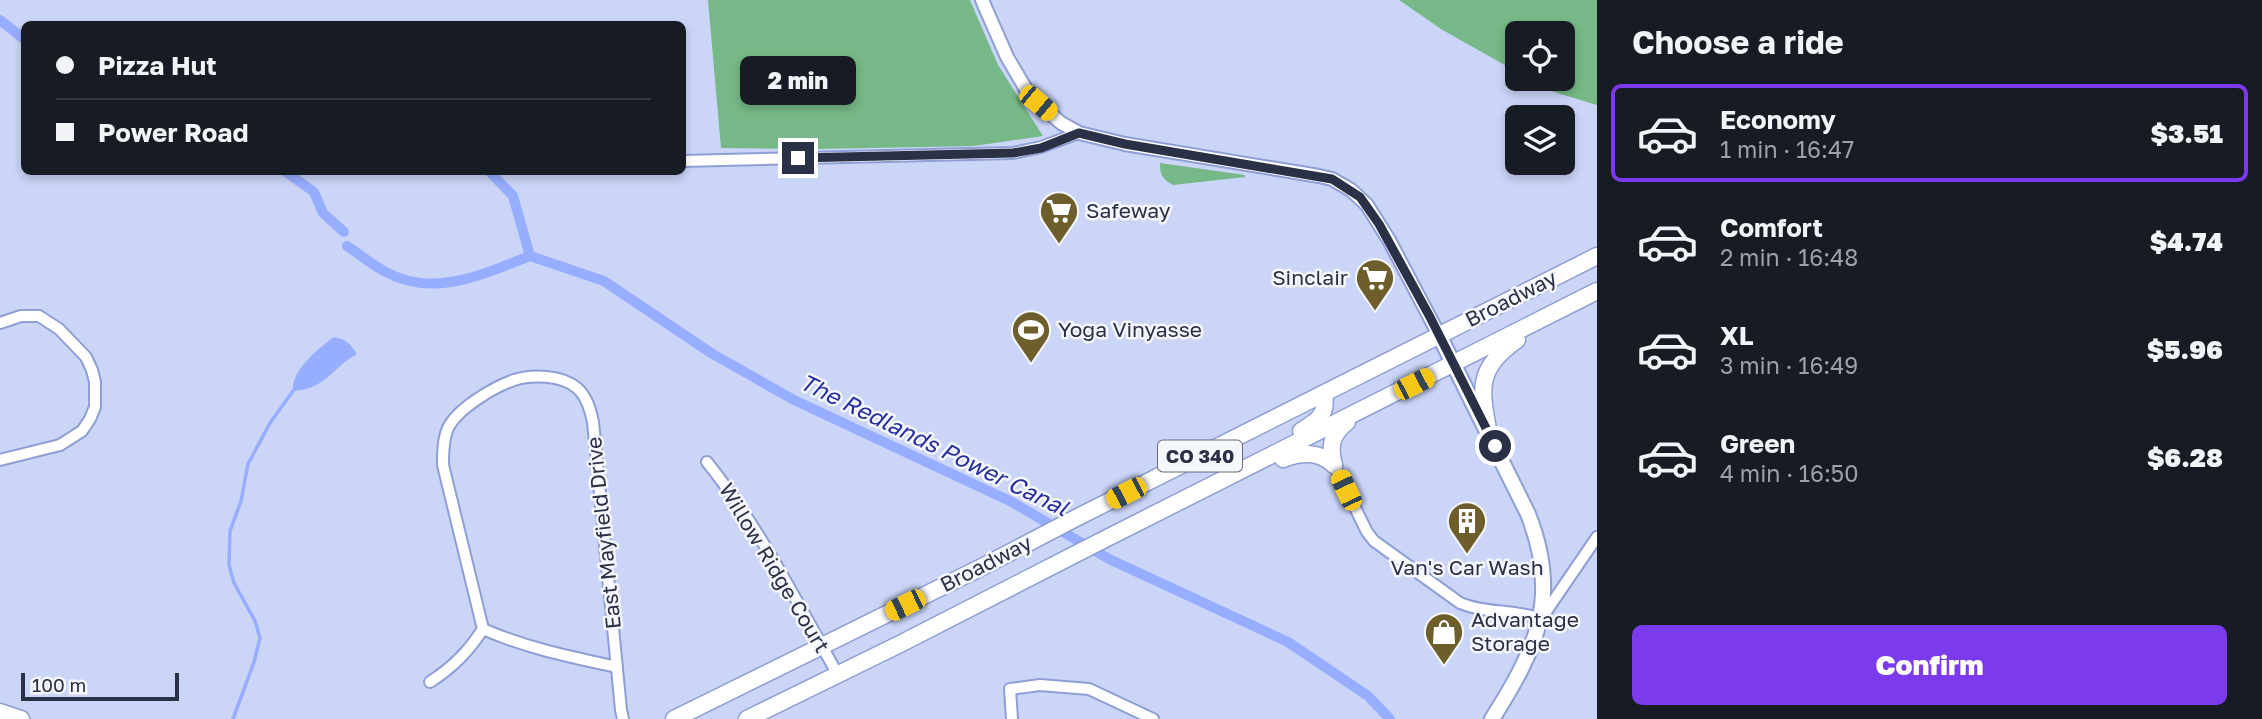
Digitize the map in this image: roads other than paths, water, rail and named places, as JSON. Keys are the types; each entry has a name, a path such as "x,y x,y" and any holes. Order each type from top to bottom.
{"main road":[{"name":"Broadway","path":"674,719 1597,256"},
{"name":"Broadway","path":"747,719 1597,291"},
{"path":"1489,435 1483,395 1485,374 1489,366 1502,350 1563,308"},
{"path":"1439,335 1536,532 1544,584 1537,634 1523,668 1492,719"},
{"path":"1215,484 1319,419 1325,408 1324,394"},
{"path":"1334,465 1330,446 1336,431 1373,404"},
{"path":"1215,484 1301,453 1322,457 1334,465"},
{"path":"0,712 21,719"}],"street":[{"path":"982,0 1007,57 1027,90 1061,123 1079,133 1125,144 1319,176 1342,185 1360,197 1373,214 1439,335"},
{"path":"686,161 1013,153 1041,148 1079,133"},
{"path":"0,323 21,316 39,316 59,329 86,357 95,382 95,407 82,430 60,445 0,460"},
{"name":"East Mayfield Drive","path":"483,629 443,465 443,445 449,428 458,415 483,396 515,379 562,379 576,387 588,402 593,422 624,719"},
{"name":"Willow Ridge Court","path":"707,462 733,494 781,572 838,675"},
{"path":"1334,465 1367,532 1387,551 1460,603 1470,607 1517,612 1541,619 1597,537"},
{"path":"430,682 453,667 472,647 483,629 514,642 617,667"},
{"path":"1012,719 1010,689 1040,685 1089,689 1153,719"}],"water":[{"path":"334,337 347,342 357,354 321,382 293,391 296,375 301,368"}],"waterway":[{"name":"The Redlands Power Canal","path":"0,20 21,37"},
{"name":"The Redlands Power Canal","path":"290,175 314,192 323,213 344,232"},
{"name":"The Redlands Power Canal","path":"493,175 513,196 530,256"},
{"name":"The Redlands Power Canal","path":"347,246 384,271 421,283 458,281 530,256 604,281 711,353 794,400 1012,502 1109,559 1288,642 1368,696 1390,719"},
{"path":"233,719 260,638 255,621 234,583 229,565 230,531 241,501 248,464 270,423 293,391"}],"place":[{"name":"Safeway","path":"1059,245"},
{"name":"Sinclair","path":"1375,312"},
{"name":"Yoga Vinyasse","path":"1031,364"},
{"name":"Van's Car Wash","path":"1467,555"},
{"name":"Advantage Storage","path":"1444,666"}]}
